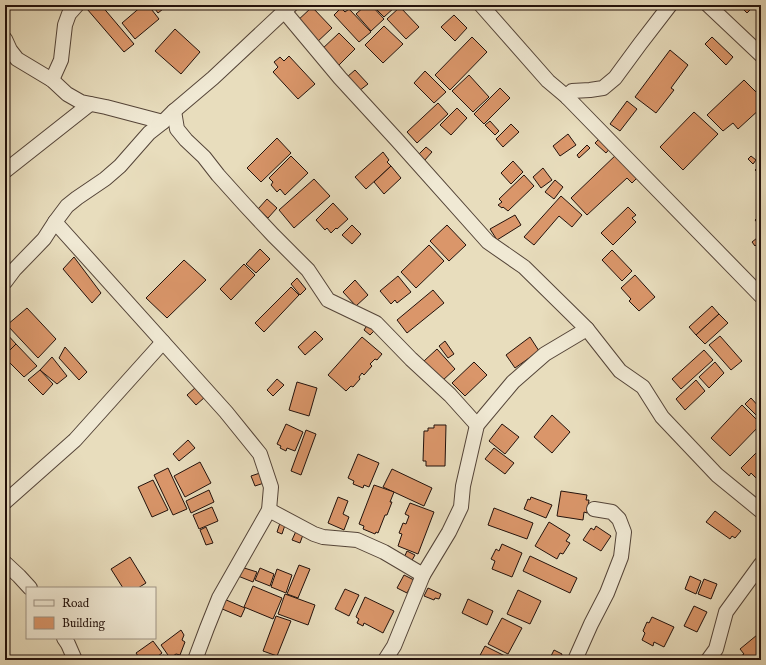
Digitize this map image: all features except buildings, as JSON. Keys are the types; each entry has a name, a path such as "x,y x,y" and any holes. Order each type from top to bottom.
{"street":[{"path":"52,80 61,60 65,25 69,14 77,5"},
{"path":"481,5 548,81 568,97 761,296"},
{"path":"568,97 572,90 603,88 615,78 670,5"},
{"path":"708,5 761,55"},
{"path":"5,282 14,270 44,239 67,206 105,179 120,166 149,133 213,78 288,8 340,78 488,242 524,267 587,329 620,371 643,387 662,416 712,470 761,511"},
{"path":"5,39 10,50 17,59 52,80 67,94 81,102 163,122"},
{"path":"5,171 90,104"},
{"path":"174,111 177,129 204,157 218,175 272,235 308,270 328,300 376,323 411,359 450,395 477,425"},
{"path":"55,222 226,412 260,454 271,487 269,510 219,598 206,628 201,658"},
{"path":"385,660 394,646 423,575 449,532 461,507 463,486 477,425 513,382 545,354 587,329"},
{"path":"5,502 75,440 163,342"},
{"path":"575,660 607,593 621,558 624,532 619,519 612,512 594,509"},
{"path":"269,510 314,534 357,540 384,552 423,575"},
{"path":"708,660 716,649 726,612 761,564"},
{"path":"7,568 19,576 29,587"},
{"path":"65,639 75,660"}]}
